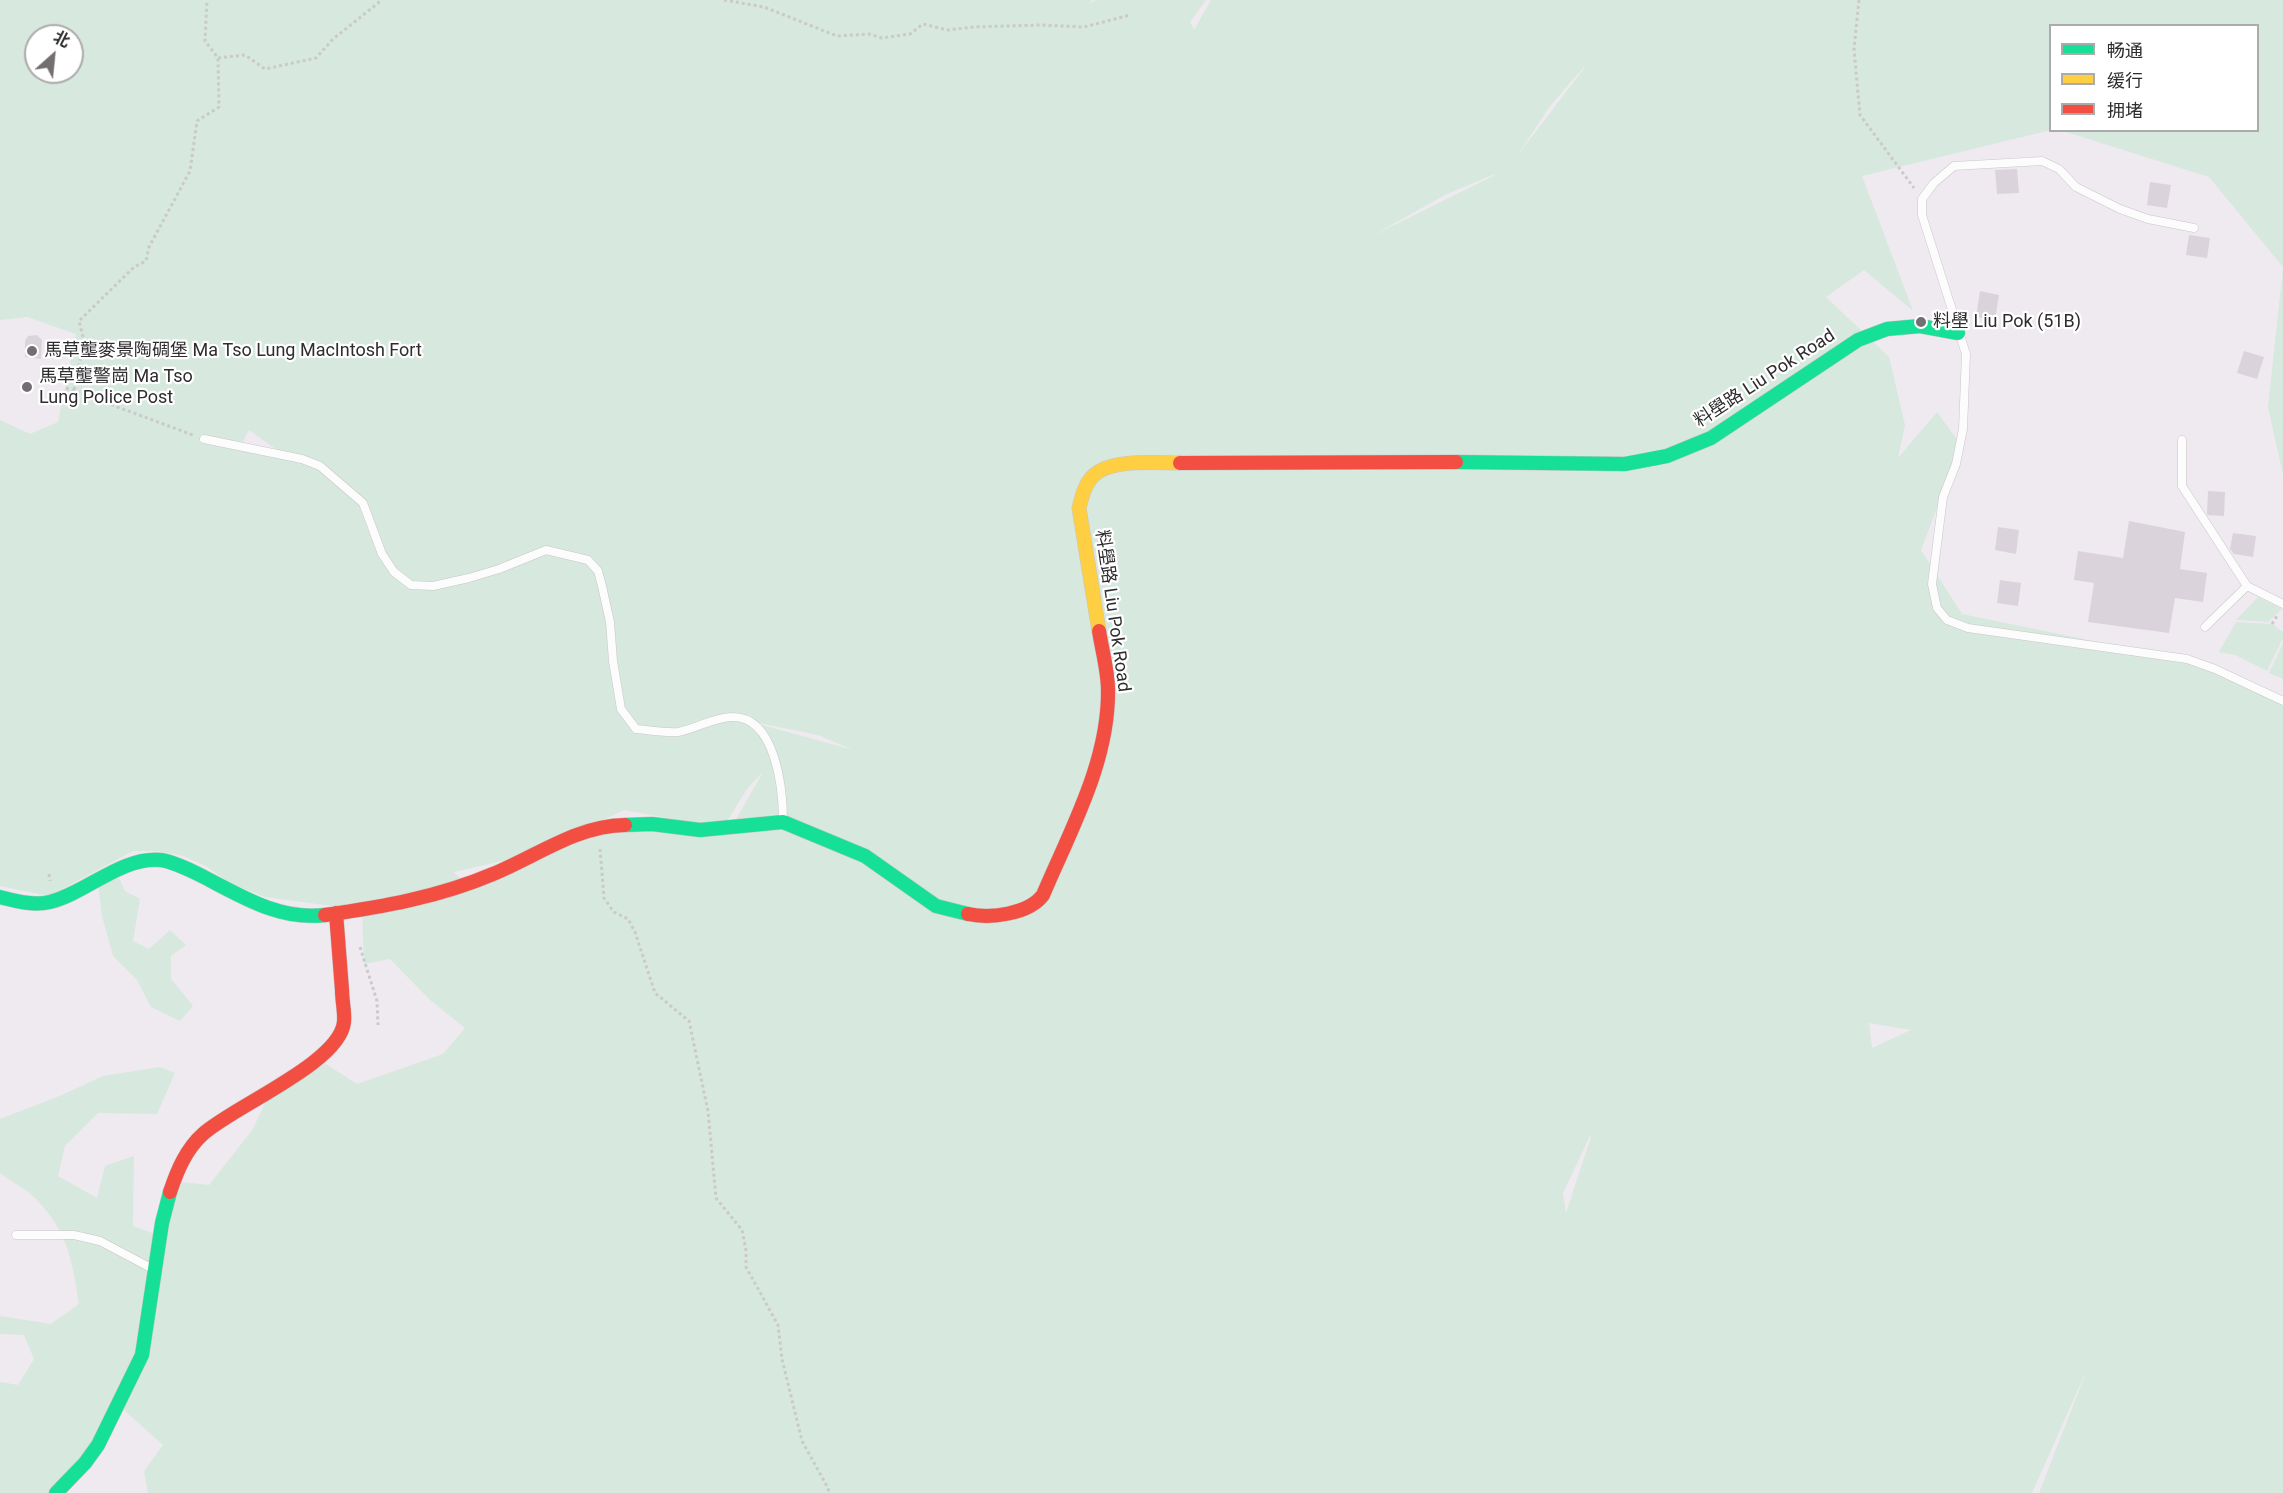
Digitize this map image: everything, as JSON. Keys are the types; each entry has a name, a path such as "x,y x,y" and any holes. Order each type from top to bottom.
{"street":[{"name":"料壆路 Liu Pok Road","path":"0,897 25,903 49,902 139,862 161,861 183,867 276,911 309,917 381,907 443,893 494,874 568,836 620,825 652,824 700,830 783,822 865,856 936,906 973,915 1015,914 1036,904 1043,894 1094,776 1106,723 1108,689 1079,507 1088,481 1096,472 1109,466 1246,461 1625,464 1667,456 1712,438 1858,340 1887,329 1920,326 1958,333"},
{"path":"56,1493 93,1453 142,1352 168,1194 188,1150 210,1126 284,1082 315,1060 340,1036 344,1024 336,913"}],"lane":[{"path":"2193,228 2148,219 2121,209 2076,187 2059,170 2042,161 1954,166 1934,183 1922,199 1922,215 1966,354 1964,429 1956,464 1943,497 1932,584 1936,608 1947,620 1968,628 2187,659 2215,669 2283,701"},
{"path":"204,439 302,459 320,466 363,503 382,554 394,572 411,585 433,586 469,578 546,550 588,560 598,571 610,622 613,661 621,709 636,729 676,732 731,717 749,721 769,743 773,754 783,794 783,822"},
{"path":"2182,441 2182,486 2247,586 2283,604"},
{"path":"2205,627 2247,586"},
{"path":"16,1235 74,1235 100,1241 154,1270"}],"path":[{"path":"74,390 84,341 79,321 134,267 146,261 149,247 190,171 197,121 219,107 218,58 205,41 207,0"},
{"path":"218,58 245,55 266,69 316,58 333,39 382,0"},
{"path":"724,0 764,7 837,36 869,34 882,38 910,34 923,24 947,30 1040,25 1084,27 1130,15"},
{"path":"1859,0 1854,49 1860,115 1922,199"},
{"path":"66,387 204,439"},
{"path":"602,829 600,853 604,898 614,912 628,920 635,932 655,993 689,1021 708,1111 716,1198 742,1230 746,1250 746,1268 778,1324 782,1359 802,1442 829,1493"},
{"path":"357,938 377,1001 378,1025"}],"green space":[{"path":"0,0 1092,0 1089,4 1096,0 1206,0 1190,22 1194,30 1211,0 2283,0 2283,267 2209,177 2066,132 2259,132 2259,24 2049,24 2049,130 1862,176 1913,311 1864,270 1826,297 1889,357 1905,425 1898,458 1937,412 1961,445 1921,550 1962,614 2200,663 2283,702 2283,1493 2039,1493 2088,1367 2032,1493 148,1493 144,1471 163,1445 117,1404 93,1453 56,1493 0,1493 0,1382 18,1385 34,1359 24,1335 0,1334 0,1316 51,1324 79,1304 71,1262 57,1225 34,1197 0,1173 0,1119 103,1076 160,1067 175,1073 157,1114 98,1113 65,1146 58,1176 97,1198 105,1166 134,1156 133,1226 160,1236 181,1182 209,1185 253,1129 274,1083 326,1064 357,1084 443,1054 465,1028 430,1000 390,959 364,964 362,910 265,897 231,884 206,866 183,856 158,851 133,851 49,896 0,886 0,420 30,434 58,422 76,334 27,317 0,320","holes":["1585,67 1517,156 1550,106","1495,175 1370,237 1445,195","249,430 284,455 240,447","759,724 818,735 853,750","763,772 731,828 723,828 747,789","624,810 721,828 576,834","524,856 467,884 454,873 454,872","1869,1023 1911,1030 1872,1048","1590,1136 1566,1213 1563,1193"]},
{"path":"2283,268 2283,475 2268,407"},
{"path":"2258,597 2282,609 2268,622 2236,620"},
{"path":"2236,622 2272,624 2283,632 2283,638 2267,671 2235,655 2219,652"},
{"path":"2283,643 2283,679 2269,673"},
{"path":"119,878 125,891 140,899 133,941 149,949 170,930 186,945 171,956 171,979 193,1006 180,1021 151,1007 137,980 113,956 102,916 98,885"}],"building":[{"path":"2017,169 2019,193 1997,194 1995,170"},
{"path":"2150,182 2171,185 2167,208 2147,205"},
{"path":"2189,235 2210,238 2207,258 2186,255"},
{"path":"1980,291 1999,295 1995,320 1976,317"},
{"name":"馬草壟麥景陶碉堡 Ma Tso Lung MacIntosh Fort","path":"37,335 42,340 41,359 25,357 25,341 28,336"},
{"path":"2244,351 2264,357 2257,379 2237,373"},
{"path":"2208,491 2225,492 2224,516 2207,514"},
{"path":"2129,521 2185,532 2180,569 2207,573 2203,602 2175,598 2169,633 2088,622 2094,583 2074,580 2078,551 2123,558"},
{"path":"1998,527 2019,530 2016,554 1995,550"},
{"path":"2233,533 2256,536 2253,557 2234,554 2230,549"},
{"path":"2000,580 2021,583 2018,606 1997,603"}],"traffic: fast":[{"path":"1456,462 1625,464 1667,456 1711,438 1858,340 1887,329 1920,326 1958,333"},
{"path":"625,825 652,824 700,830 783,822 865,856 936,906 968,914"},
{"path":"0,897 31,903 50,902 77,891 118,869 147,860 161,860 186,868 260,905 292,914 325,915"},
{"path":"56,1493 85,1463 98,1445 142,1355 162,1223 170,1192"}],"traffic: slow":[{"path":"1099,631 1079,508 1085,488 1089,480 1100,471 1121,464 1180,463"}],"traffic: jam":[{"path":"1180,463 1456,462"},
{"path":"968,914 987,916 1008,914 1028,907 1043,895 1076,821 1095,770 1102,743 1107,717 1108,690 1099,631"},
{"path":"325,915 389,905 452,889 509,867 573,836 625,825"},
{"path":"170,1192 183,1161 203,1134 306,1068 325,1053 338,1037 344,1018 336,913"}],"place":[{"name":"料壆 Liu Pok (51B)","path":"1921,322"},
{"name":"馬草壟麥景陶碉堡 Ma Tso Lung MacIntosh Fort","path":"32,351"},
{"name":"馬草壟警崗 Ma Tso Lung Police Post","path":"27,387"}]}
